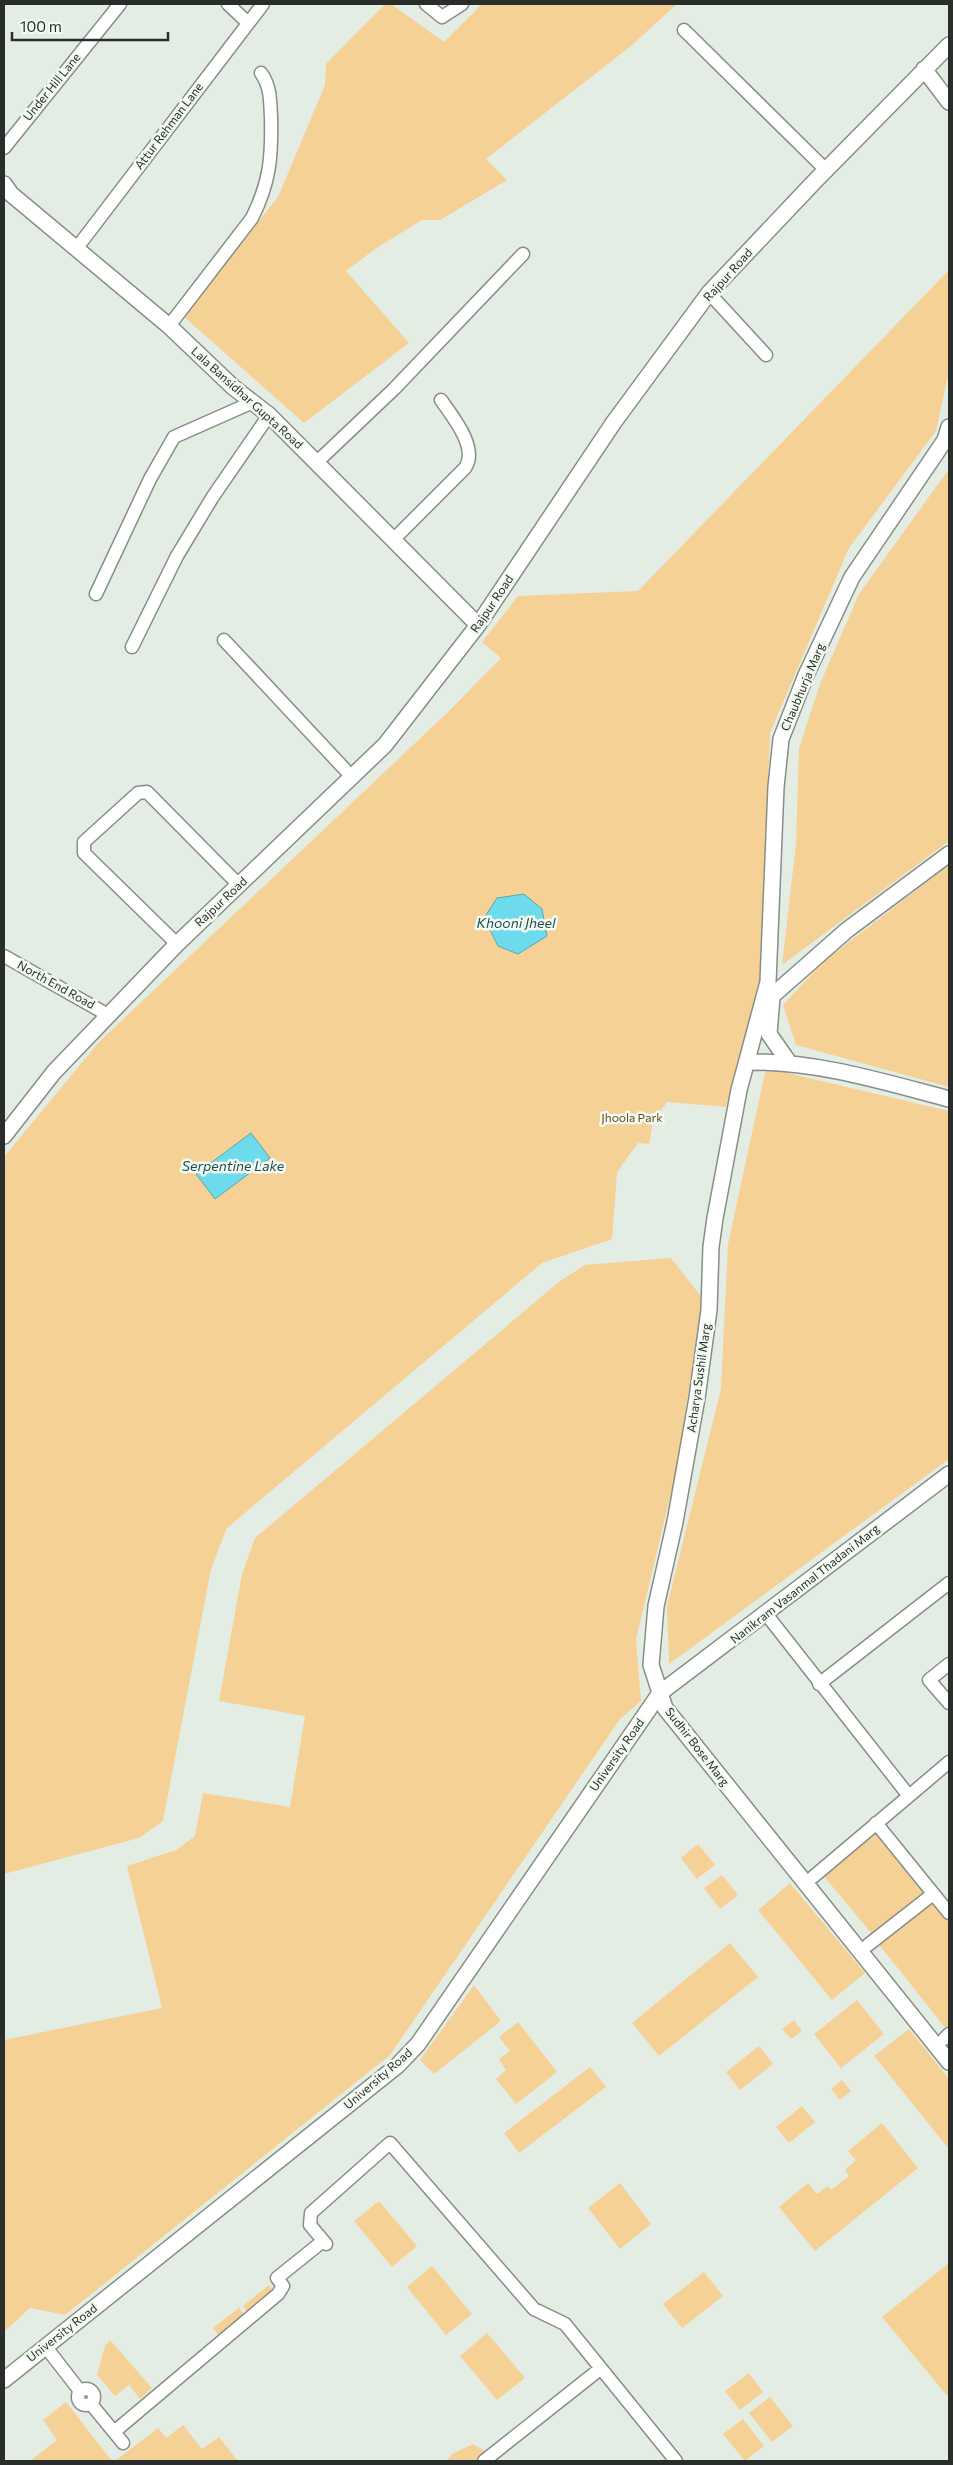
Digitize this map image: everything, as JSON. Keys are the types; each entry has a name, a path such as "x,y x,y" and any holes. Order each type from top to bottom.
{"street":[{"name":"Under Hill Lane","path":"4,148 120,4"},
{"path":"228,4 247,22"},
{"name":"Attur Rehman Lane","path":"76,249 247,22 263,4"},
{"path":"426,4 442,17 462,4"},
{"path":"684,30 826,170"},
{"name":"Rajpur Road","path":"4,1136 54,1072 177,944 385,746 478,625 614,422 709,293 949,45"},
{"path":"924,69 949,102"},
{"path":"170,326 252,218 261,199 272,155 270,91 261,73"},
{"name":"Lala Bansidhar Gupta Road","path":"4,184 11,194 170,326 233,387 269,416 478,625"},
{"path":"317,462 394,389 523,254"},
{"path":"709,293 766,355"},
{"path":"394,539 465,468 469,461 464,434 441,400"},
{"path":"96,594 150,479 174,437 253,402"},
{"path":"132,647 177,556 212,498 269,416"},
{"name":"Chaubhurja Marg","path":"770,989 776,787 781,739 806,675 852,577 945,440 949,427"},
{"path":"224,640 352,777"},
{"path":"177,944 84,853 84,842 138,792 146,792 239,885"},
{"path":"790,1064 769,1034 770,989 949,854"},
{"name":"North End Road","path":"4,956 108,1015"},
{"name":"Acharya Sushil Marg","path":"660,1693 650,1665 656,1606 675,1522 697,1398 709,1310 711,1247 739,1090 770,989"},
{"path":"748,1062 790,1064 863,1076 949,1100"},
{"name":"Nanikram Vasanmal Thadani Marg","path":"660,1693 949,1474"},
{"path":"820,1684 949,1583"},
{"path":"766,1614 909,1796"},
{"path":"949,1664 929,1680 949,1703"},
{"name":"Sudhir Bose Marg","path":"660,1693 672,1701 868,1945 947,2039"},
{"name":"Sudhir Bose Marg","path":"660,1693 665,1708 949,2062"},
{"name":"University Road","path":"4,2380 397,2066 412,2050 660,1693"},
{"path":"812,1876 949,1762"},
{"path":"876,1824 949,1913"},
{"path":"868,1945 933,1894"},
{"path":"114,2432 278,2294 283,2286 277,2278 324,2242 310,2225 311,2213 390,2143 534,2309 565,2324 676,2461"},
{"path":"45,2346 80,2391 78,2396 79,2403 85,2406 91,2404 123,2444"},
{"path":"484,2461 600,2369"}],"green space":[{"path":"385,4 391,4 444,42 482,4 677,4 631,46 486,159 507,180 440,220 422,220 375,249 346,271 409,343 304,423 183,316 278,197 325,85 326,64"},
{"name":"Jhoola Park","path":"949,270 949,371 936,431 849,548 770,733 760,980 726,1107 667,1102 653,1122 649,1144 638,1143 617,1172 612,1239 542,1263 227,1528 211,1569 163,1821 139,1838 4,1874 4,1157 99,1042 449,711 501,658 482,642 518,596 638,591"},
{"path":"949,469 949,841 782,965 796,844 799,748 820,684 859,594"},
{"path":"949,865 949,1087 796,1045 783,1005 823,962"},
{"path":"766,1068 949,1111 949,1459 669,1664 667,1606 721,1389 728,1244"},
{"path":"671,1258 703,1299 676,1472 636,1640 641,1701 620,1719 390,2055 65,2315 30,2308 5,2331 4,2344 4,2040 162,2008 127,1866 176,1850 195,1836 203,1793 290,1807 305,1716 219,1701 242,1574 255,1538 560,1281 585,1265"},
{"path":"875,1830 924,1891 872,1934 822,1874"},
{"path":"698,1844 715,1865 697,1879 681,1858"},
{"path":"722,1875 738,1895 720,1909 704,1888"},
{"path":"790,1883 865,1973 832,2000 758,1910"},
{"path":"928,1902 936,1906 949,1923 949,2028 947,2030 877,1942"},
{"path":"730,1943 758,1977 659,2056 632,2023"},
{"path":"474,1985 501,2021 434,2074 420,2060"},
{"path":"857,2000 884,2034 841,2068 814,2034"},
{"path":"794,2020 802,2031 791,2039 782,2029"},
{"path":"518,2022 557,2072 516,2104 496,2079 506,2070 499,2059 510,2051 499,2037"},
{"path":"909,2029 949,2079 949,2149 874,2056"},
{"path":"759,2046 773,2064 740,2090 726,2072"},
{"path":"590,2067 606,2087 519,2153 504,2133"},
{"path":"842,2080 851,2091 840,2100 831,2089"},
{"path":"802,2106 815,2122 789,2143 776,2127"},
{"path":"882,2123 918,2168 815,2251 779,2207 808,2183 817,2194 828,2186 831,2190 849,2176 845,2170 856,2160 848,2151"},
{"path":"620,2183 651,2224 620,2249 588,2208"},
{"path":"379,2201 417,2246 392,2267 354,2221"},
{"path":"949,2263 949,2398 882,2317"},
{"path":"432,2266 472,2314 446,2335 407,2287"},
{"path":"704,2272 723,2296 682,2328 663,2304"},
{"path":"269,2285 275,2293 249,2314 243,2306"},
{"path":"239,2308 246,2316 220,2337 213,2328"},
{"path":"487,2333 525,2378 497,2400 460,2356"},
{"path":"110,2340 152,2388 140,2399 129,2385 115,2396 97,2375 105,2346"},
{"path":"749,2373 763,2392 740,2410 725,2391"},
{"path":"770,2397 793,2426 772,2442 749,2413"},
{"path":"66,2402 112,2461 30,2461 57,2440 43,2420"},
{"path":"743,2419 764,2446 745,2461 723,2434"},
{"path":"183,2425 202,2449 219,2437 238,2461 115,2461 158,2428 166,2438"},
{"path":"473,2444 489,2453 478,2461 447,2461 452,2454"}],"water":[{"name":"Khooni Jheel","path":"524,894 542,909 547,936 518,954 498,946 484,918 497,898"},
{"name":"Serpentine Lake","path":"251,1133 270,1158 215,1199 196,1174"}]}
